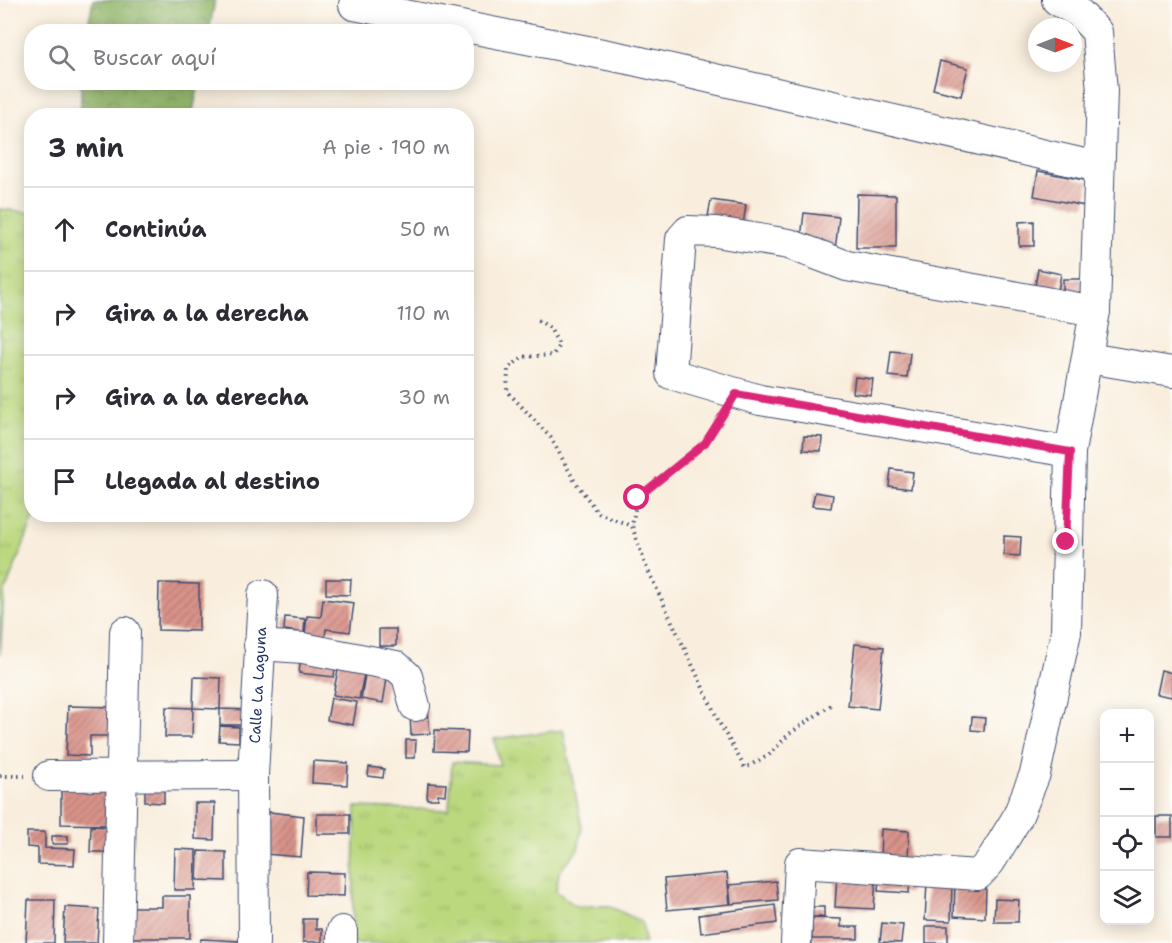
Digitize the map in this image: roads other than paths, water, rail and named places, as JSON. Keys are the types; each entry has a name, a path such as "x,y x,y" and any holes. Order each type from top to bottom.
{"street":[{"path":"796,943 800,863 978,875 990,862 1017,818 1035,774 1066,632 1070,452 1095,311 1102,91 1097,32 1079,13 1057,0"},
{"path":"354,5 450,24"},
{"path":"474,29 628,59 1098,167"},
{"path":"1070,452 736,394 671,374 681,239 688,231 716,232 789,244 847,266 1095,311"},
{"path":"1088,358 1172,372"},
{"name":"Calle La Laguna","path":"254,943 253,775 263,595"},
{"path":"118,943 125,632"},
{"path":"259,645 303,648 396,666 407,676 415,706"},
{"path":"49,776 253,775"}]}
